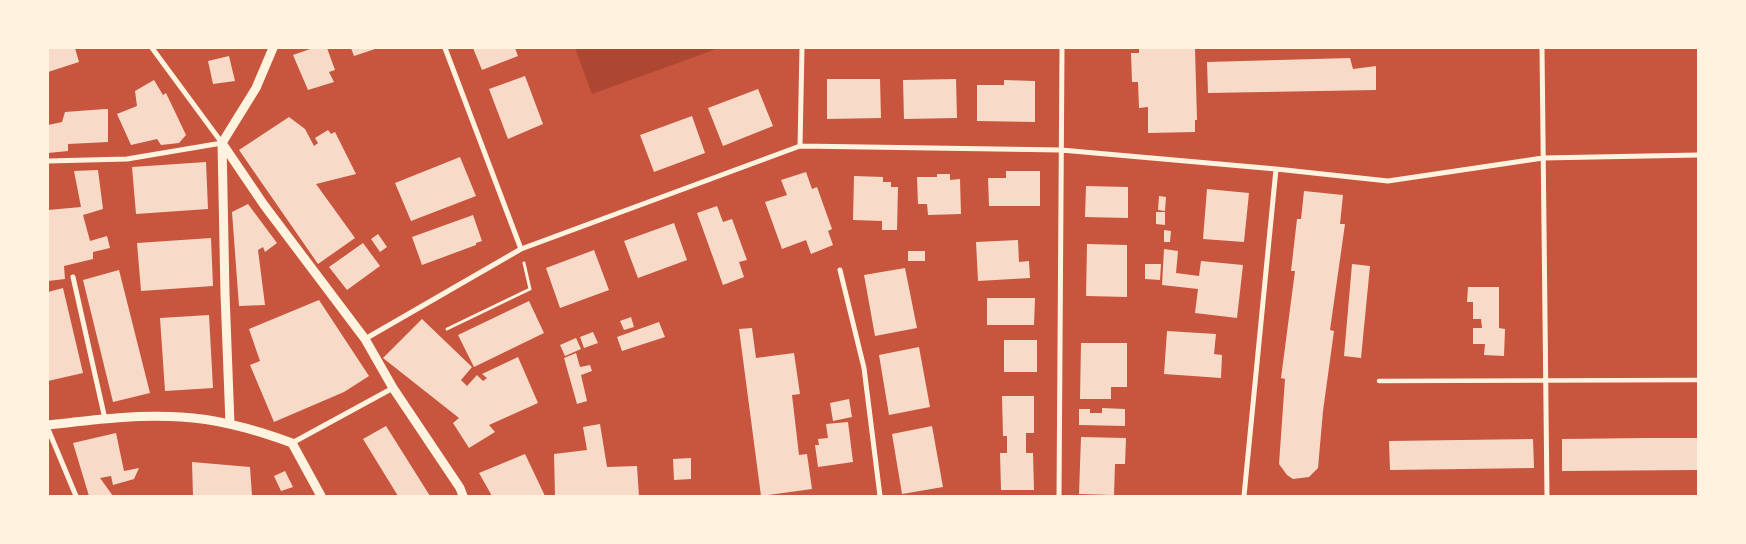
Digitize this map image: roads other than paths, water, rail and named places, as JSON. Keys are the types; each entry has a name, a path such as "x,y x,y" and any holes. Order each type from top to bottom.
{"street":[{"path":"152,48 264,204 365,339 393,388 460,488 463,496"},
{"path":"230,424 222,143 256,88 272,48"},
{"path":"445,48 520,249"},
{"path":"800,146 802,48"},
{"path":"1059,496 1062,48"},
{"path":"1542,48 1547,496"},
{"path":"48,161 127,159 222,143"},
{"path":"365,339 520,249 800,146 1060,150 1388,181 1543,158 1698,154"},
{"path":"1244,496 1276,169"},
{"path":"840,270 864,368 880,496"},
{"path":"74,277 104,419"},
{"path":"1379,381 1698,380"},
{"path":"292,443 393,388"},
{"path":"48,425 104,419 180,417 230,424 292,443 321,496"},
{"path":"48,429 76,496"}]}
